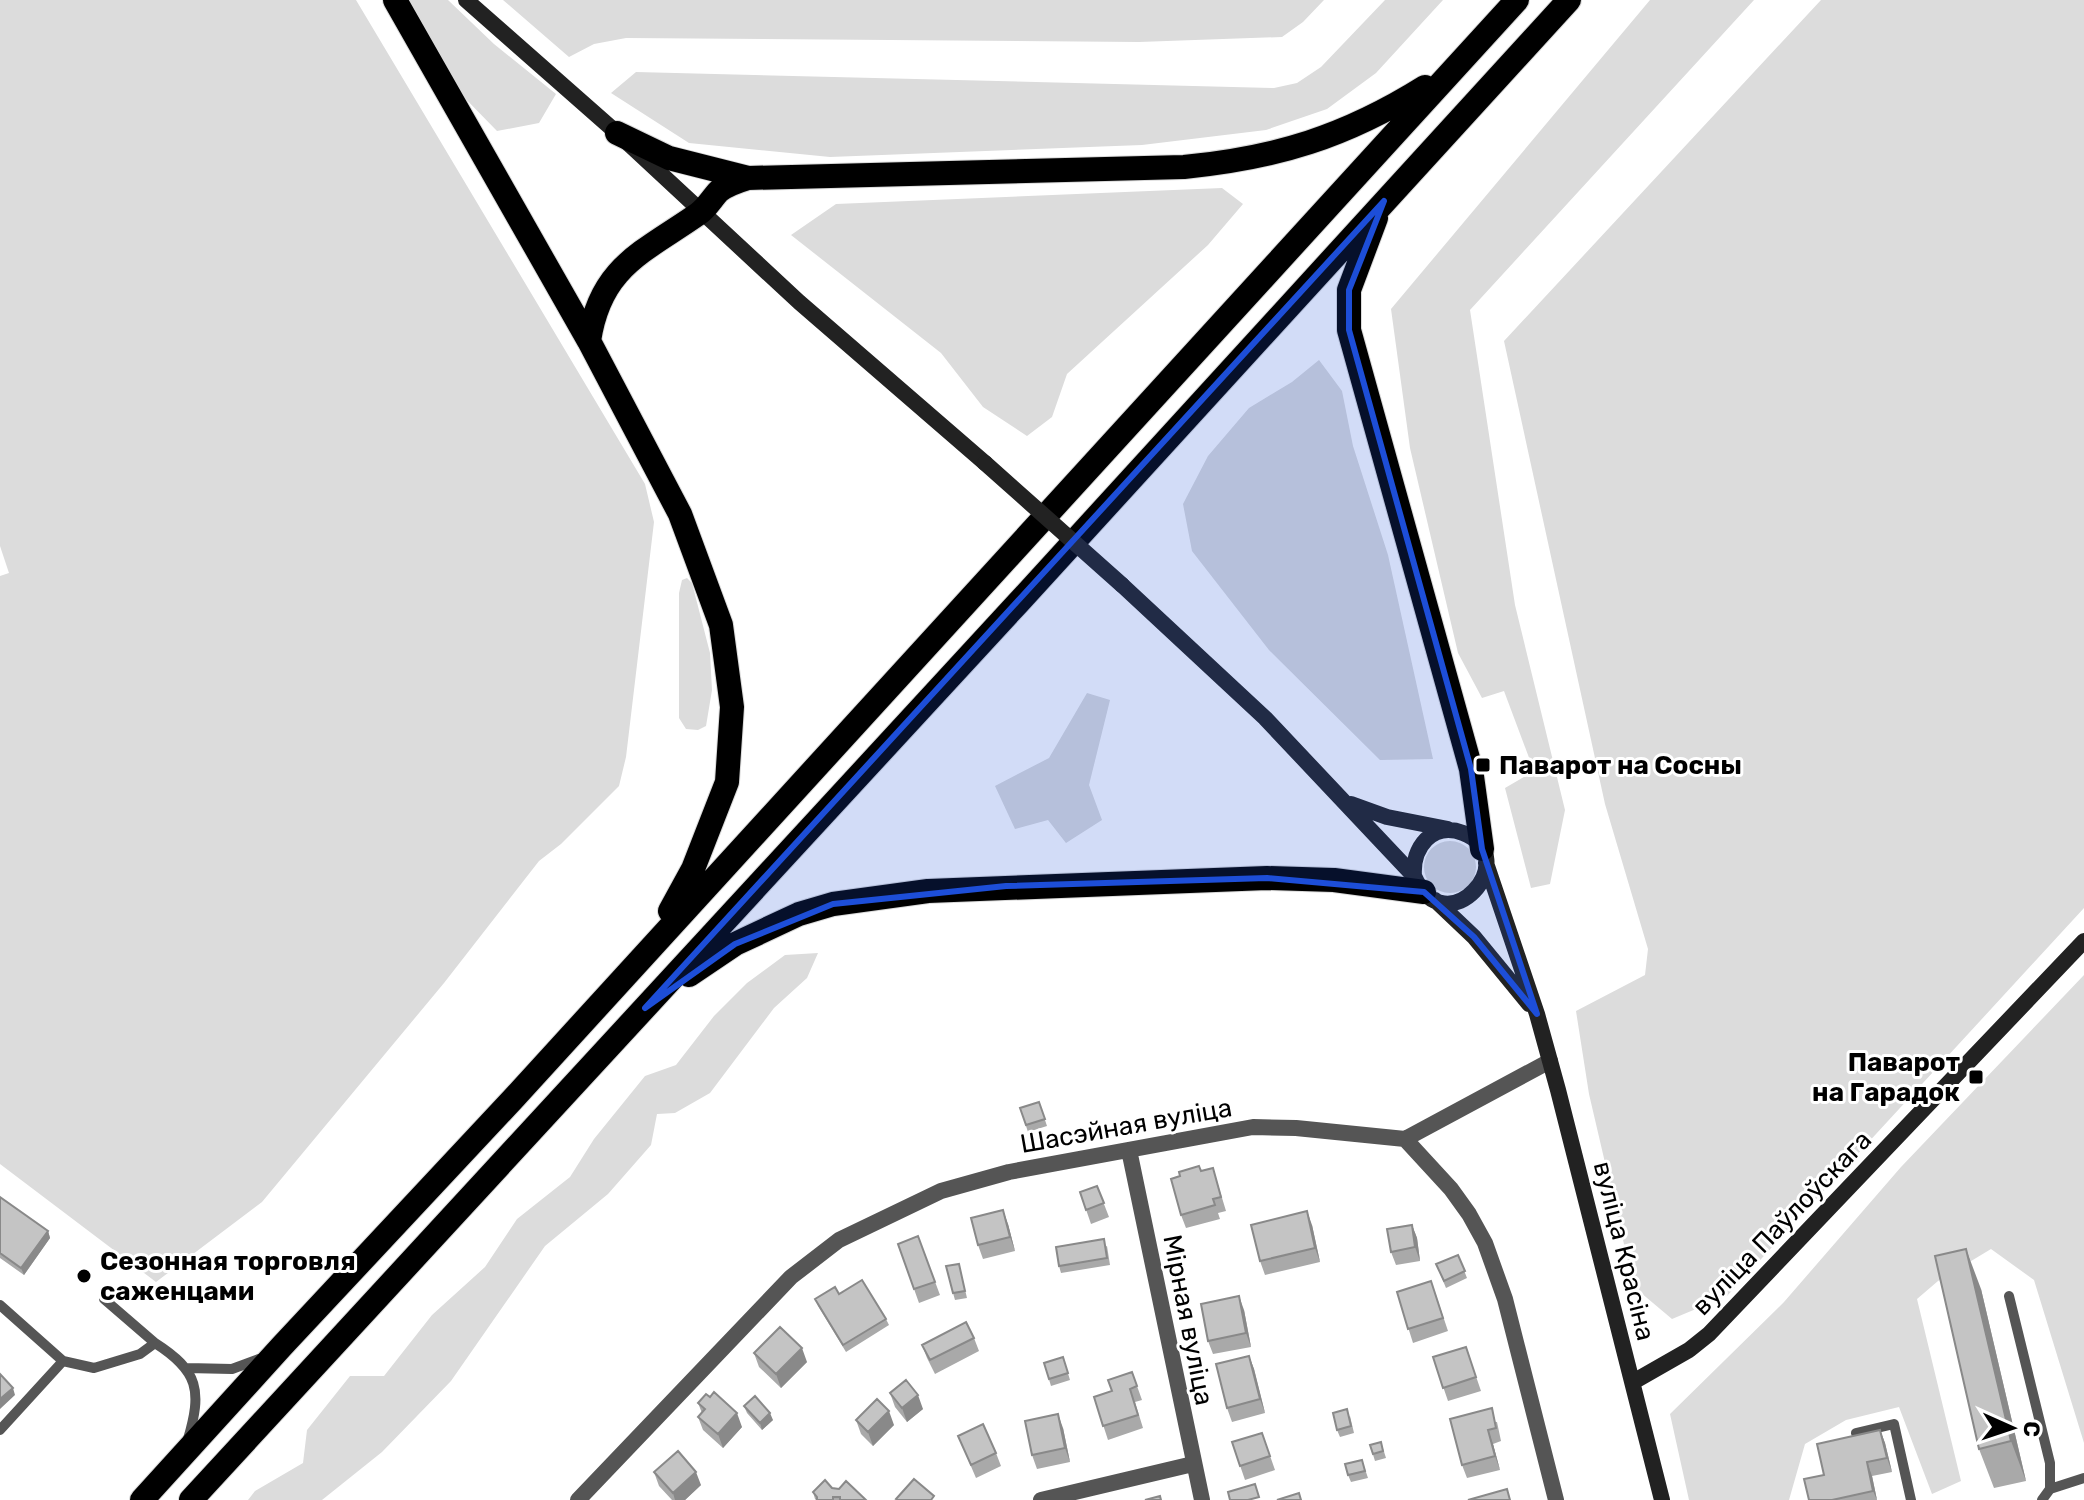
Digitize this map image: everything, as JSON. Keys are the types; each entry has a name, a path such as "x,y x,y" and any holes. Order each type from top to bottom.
{"highway":[{"path":"395,0 589,341 680,514 721,625 732,707 727,782 693,869 651,945"},
{"path":"142,1500 513,1099 1517,0"},
{"path":"191,1500 1569,0"},
{"path":"589,341 593,314 611,282 640,252 701,212 719,191 731,183 748,178 1129,169 1236,161 1289,150 1341,132 1386,111 1451,71"},
{"path":"617,133 669,158 748,178"},
{"path":"1384,201 1355,268 1349,290 1349,330 1471,769 1484,856"},
{"path":"645,1008 735,944 799,914 833,904 928,891 1006,886 1267,878 1334,880 1424,889"}],"main road":[{"name":"вуліца Красіна","path":"466,0 617,133 799,302 1122,585 1265,718 1346,801 1424,889 1474,937 1537,1014"},
{"path":"1346,801 1387,817 1452,830 1470,836 1484,856 1484,880 1467,899 1455,903 1424,889 1413,862 1418,848 1428,837 1452,830"},
{"name":"вуліца Красіна","path":"1484,856 1550,1061 1662,1500"},
{"name":"вуліца Паўлоўскага","path":"1633,1382 1689,1350 1709,1334 2084,941"}],"street":[{"path":"1550,1061 1405,1139 1451,1189 1485,1243 1505,1299 1556,1500"},
{"name":"Шасэйная вуліца","path":"578,1500 791,1277 839,1240 941,1191 1009,1172 1253,1127 1405,1139"},
{"name":"Мірная вуліца","path":"1129,1150 1202,1500"},
{"path":"1041,1500 1193,1464"}],"lane":[{"path":"2009,1296 2050,1463 2050,1489 2042,1500"},
{"path":"104,1299 187,1368 197,1393 194,1416 180,1458"},
{"path":"0,1305 63,1361 94,1368 140,1354 155,1343"},
{"path":"187,1368 212,1371 232,1369 251,1363 282,1346"},
{"path":"0,1430 63,1361"},
{"path":"1856,1433 1894,1424 1911,1500"},
{"path":"2050,1489 2084,1478"}],"highlighted area":[{"path":"1384,201 1349,290 1349,330 1471,769 1482,849 1537,1014 1474,937 1424,892 1267,878 1006,886 833,904 735,944 645,1008"}],"shaded area":[{"path":"0,0 356,0 645,484 654,522 626,757 619,786 561,844 539,861 444,983 262,1202 156,1282 0,1164 0,576 9,573 0,546"},
{"path":"409,0 448,0 494,44 556,94 539,123 497,131 454,87"},
{"path":"503,0 1324,0 1303,22 1282,37 1139,42 626,38 594,44 569,57"},
{"path":"1385,0 1443,0 1376,73 1327,109 1266,130 1142,145 830,157 689,143 611,93 636,72 1274,88 1297,83 1321,67"},
{"path":"1650,0 1754,0 1470,310 1515,605 1565,810 1550,884 1531,888 1505,788 1534,771 1504,691 1482,698 1458,653 1410,448 1391,309"},
{"path":"1821,0 2084,0 2084,908 1727,1296 1672,1319 1634,1287 1589,1094 1576,1011 1645,975 1648,949 1605,804 1504,341"},
{"path":"1222,188 1243,204 1208,245 1067,374 1052,417 1027,436 983,407 941,353 791,235 836,204"},
{"path":"1319,360 1342,391 1353,446 1388,555 1433,759 1380,760 1269,650 1192,551 1183,504 1208,456 1249,408 1292,382"},
{"path":"687,578 692,583 710,653 712,690 706,726 698,730 686,729 679,718 679,593 682,580"},
{"path":"1087,693 1110,700 1089,785 1102,820 1066,843 1048,820 1015,829 995,786 1049,758"},
{"path":"1450,841 1468,849 1476,867 1468,885 1450,893 1432,885 1424,867 1432,849"},
{"path":"818,953 807,978 774,1008 710,1093 675,1113 657,1114 651,1145 608,1194 545,1246 451,1381 382,1452 322,1500 248,1500 255,1491 303,1463 307,1430 350,1376 384,1376 432,1315 485,1267 517,1219 570,1177 594,1139 645,1076 676,1065 714,1016 747,983 785,955"},
{"path":"2084,975 2084,1443 2034,1280 1991,1249 1938,1281 1917,1299 1961,1481 1932,1494 1899,1407 1846,1420 1805,1444 1789,1500 1689,1500 1670,1414 1784,1302 1901,1167"}],"building":[{"path":"1039,1102 1045,1119 1026,1125 1020,1108"},
{"path":"1199,1166 1201,1171 1213,1168 1221,1197 1213,1199 1215,1205 1181,1215 1171,1179 1180,1176 1179,1172"},
{"path":"1097,1186 1104,1203 1086,1210 1080,1192"},
{"path":"0,1197 48,1231 21,1268 0,1253"},
{"path":"1003,1210 1010,1237 978,1245 971,1218"},
{"path":"1307,1211 1315,1248 1260,1261 1251,1225"},
{"path":"1412,1225 1415,1247 1391,1252 1387,1229"},
{"path":"918,1236 935,1282 914,1289 898,1244"},
{"path":"1104,1239 1107,1258 1059,1266 1056,1247"},
{"path":"1966,1249 2011,1441 1979,1449 1935,1256"},
{"path":"1458,1255 1465,1271 1444,1281 1436,1264"},
{"path":"959,1264 965,1291 953,1293 946,1266"},
{"path":"862,1280 886,1319 843,1345 815,1299 835,1287 839,1294"},
{"path":"1431,1281 1443,1318 1408,1329 1397,1292"},
{"path":"1239,1296 1246,1333 1208,1341 1201,1304"},
{"path":"966,1322 974,1338 930,1360 922,1345"},
{"path":"780,1327 802,1348 776,1374 754,1353"},
{"path":"1466,1347 1476,1377 1443,1388 1433,1357"},
{"path":"1249,1356 1260,1399 1227,1408 1216,1364"},
{"path":"1063,1357 1068,1373 1049,1379 1044,1363"},
{"path":"1132,1372 1137,1386 1130,1389 1138,1415 1103,1426 1094,1397 1112,1391 1108,1380"},
{"path":"0,1374 13,1388 0,1399"},
{"path":"906,1380 918,1395 902,1408 890,1393"},
{"path":"714,1392 737,1413 718,1434 698,1417 705,1409 698,1403 706,1394 710,1397"},
{"path":"755,1396 770,1413 760,1423 744,1406"},
{"path":"877,1399 889,1411 868,1432 856,1420"},
{"path":"1492,1408 1496,1428 1488,1430 1495,1456 1462,1465 1450,1419"},
{"path":"1347,1409 1351,1426 1337,1430 1333,1413"},
{"path":"1058,1414 1065,1448 1032,1455 1025,1421"},
{"path":"983,1424 996,1453 971,1465 958,1436"},
{"path":"1880,1430 1887,1458 1867,1462 1873,1491 1832,1500 1809,1500 1804,1479 1824,1475 1817,1444"},
{"path":"1262,1433 1270,1456 1240,1466 1232,1442"},
{"path":"1381,1442 1383,1451 1373,1454 1370,1445"},
{"path":"678,1451 696,1472 673,1493 654,1472"},
{"path":"1362,1460 1365,1471 1348,1475 1345,1464"},
{"path":"914,1479 934,1496 931,1500 896,1499"},
{"path":"825,1480 832,1488 839,1489 846,1481 866,1500 833,1497 833,1500 817,1500 813,1492"},
{"path":"1255,1484 1259,1497 1230,1500 1228,1492"},
{"path":"1507,1489 1510,1500 1468,1500"},
{"path":"1299,1493 1301,1500 1277,1500"}],"place":[{"name":"Паварот на Сосны","path":"1483,765"},
{"name":"Паварот на Гарадок","path":"1976,1077"},
{"name":"Сезонная торговля саженцами","path":"84,1276"}]}
